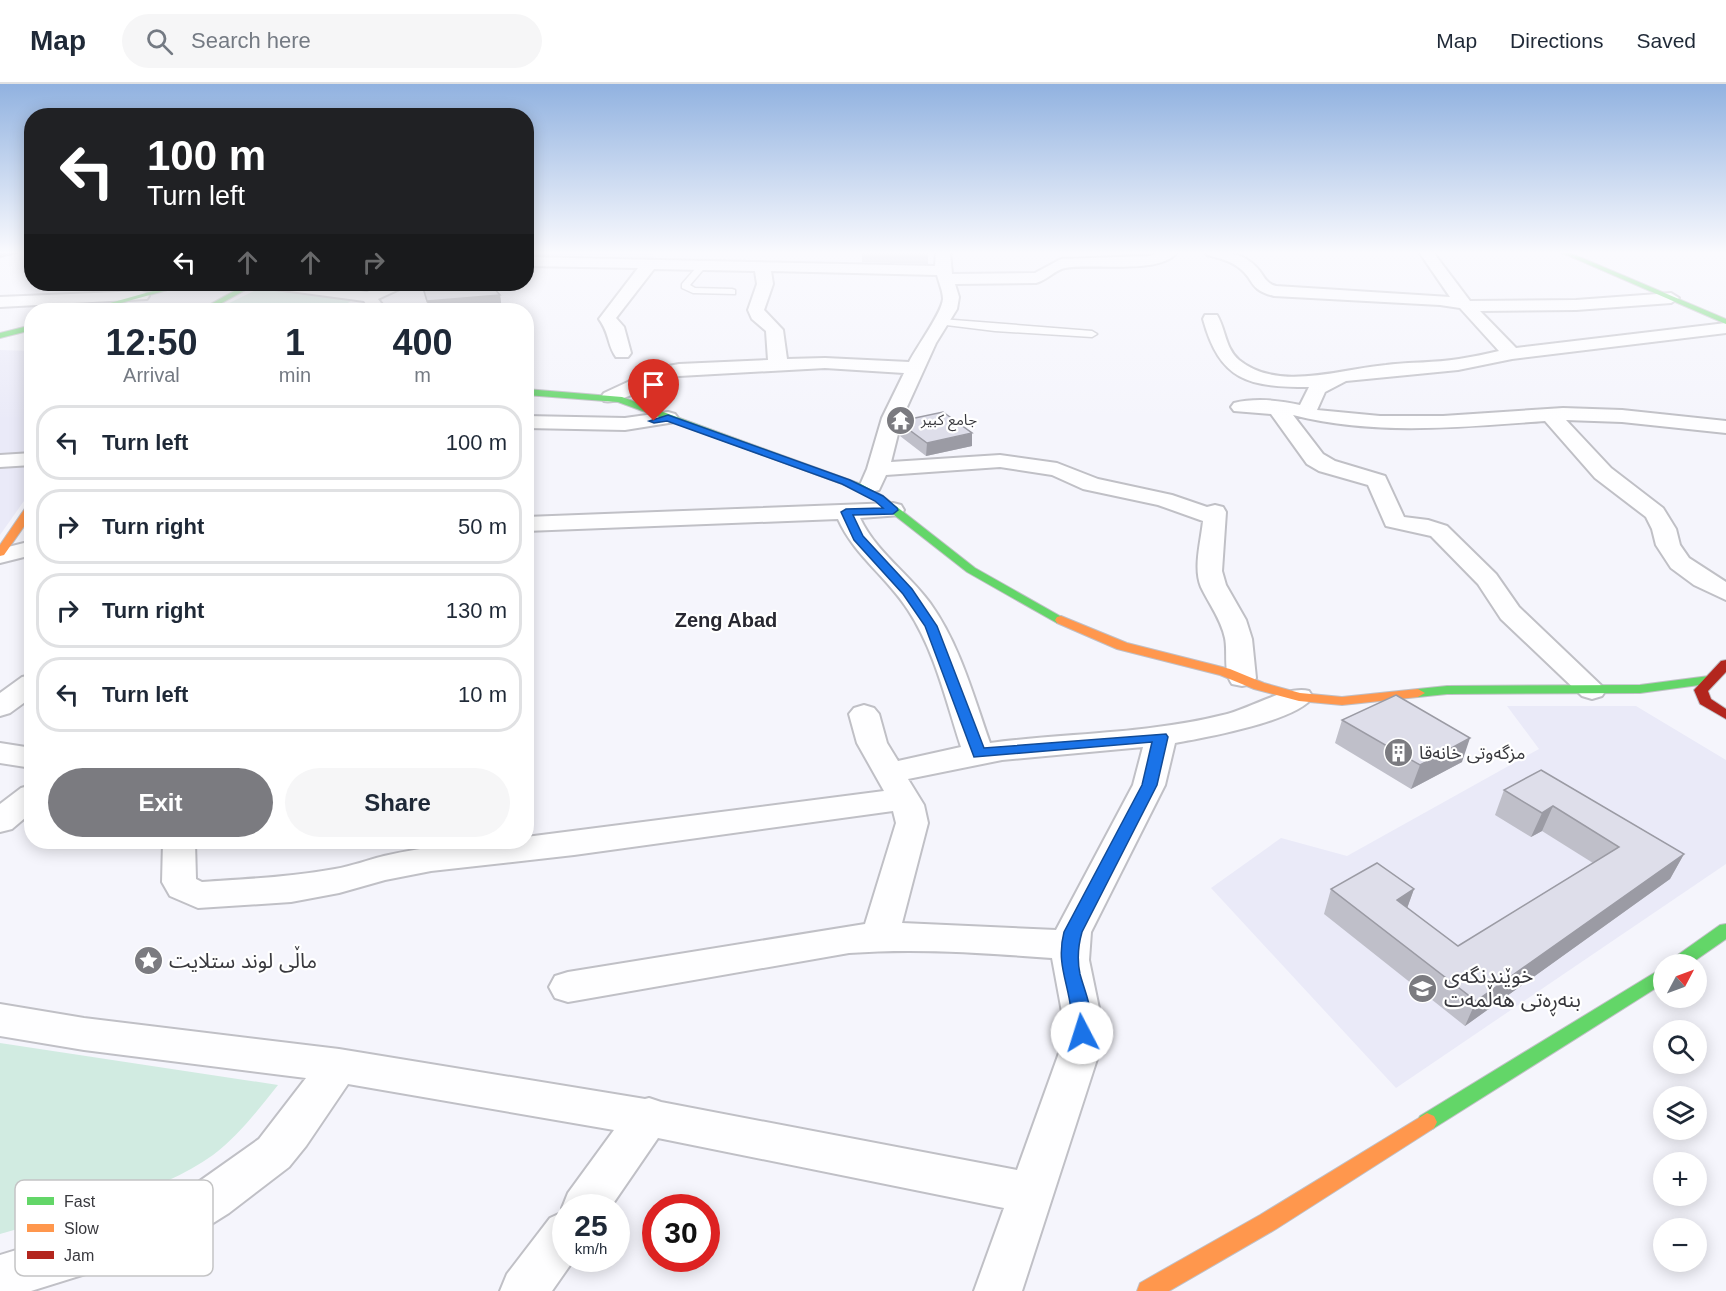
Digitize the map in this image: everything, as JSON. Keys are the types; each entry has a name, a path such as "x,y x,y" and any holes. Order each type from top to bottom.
{"street":[{"path":"615,308 607,319 619,337 622,353"},
{"path":"757,308 758,315 774,330 778,364"},
{"path":"867,491 878,469 892,418 927,343 948,308"},
{"path":"1466,308 1512,354"},
{"path":"1696,308 1726,321"},
{"path":"1211,320 1222,351 1233,363 1250,374 1270,381 1327,381 1351,374 1444,367 1512,354 1726,328"},
{"path":"0,336 24,329"},
{"path":"611,397 653,376 671,370 840,363 917,368"},
{"path":"1306,413 1317,389 1327,381"},
{"path":"534,392 611,397 867,491 971,570 1051,616 1122,646 1208,667 1299,697 1342,701 1447,690 1640,689 1709,680"},
{"path":"1241,407 1276,407 1337,419 1412,422 1549,414 1622,416 1726,427"},
{"path":"1276,407 1315,459 1327,466 1377,482 1394,520 1401,524 1428,526 1439,531 1479,570 1523,626 1592,690"},
{"path":"1549,414 1604,473 1655,513 1664,529 1668,545 1680,563 1703,580 1726,592"},
{"path":"534,422 625,424 668,418"},
{"path":"0,461 24,460"},
{"path":"878,469 1000,461 1020,462 1057,468 1091,484 1214,514 1210,571 1213,585 1224,602 1236,629 1242,658 1242,678"},
{"path":"534,524 893,510"},
{"path":"846,512 858,537 908,591 931,626 979,754"},
{"path":"0,555 24,518"},
{"path":"0,555 24,550"},
{"path":"1726,664 1701,690 1705,701 1726,715"},
{"path":"0,707 24,688"},
{"path":"534,847 574,843 897,786 979,754 1161,737 1238,722 1260,715 1299,697"},
{"path":"864,714 872,743 910,813 911,833 880,936"},
{"path":"998,1291 1079,1053 1082,1033 1081,1008 1071,972 1070,945 1073,932 1149,785 1161,737"},
{"path":"0,753 24,757"},
{"path":"0,821 24,802"},
{"path":"179,849 179,882 189,892 209,895 315,885 431,859 520,849"},
{"path":"1692,954 1726,930"},
{"path":"568,987 849,939 880,936 940,936 1070,945"},
{"path":"1148,1291 1268,1222 1653,981"},
{"path":"0,1020 92,1035 338,1066 650,1116 1031,1193"},
{"path":"213,1198 274,1153 291,1133 338,1066"},
{"path":"594,1194 650,1116"},
{"path":"524,1291 552,1252"},
{"path":"0,1278 15,1273"}],"lane":[{"path":"941,322 1092,334"}],"shaded area":[{"path":"0,350 24,351 24,501 0,535"},
{"name":"خوێندنگەی بنەڕەتی هەڵمەت","path":"1507,706 1636,706 1726,760 1726,864 1396,1088 1211,888 1281,838 1347,856 1539,749"}],"green space":[{"path":"0,1043 278,1085 248,1122 213,1155 168,1180 15,1180 15,1230 0,1234"}],"building":[{"path":"943,412 972,433 927,443 900,423 901,421"},
{"path":"1396,695 1470,738 1420,765 1342,720"},
{"path":"1541,770 1684,854 1476,1001 1331,889 1377,863 1414,889 1397,900 1458,946 1619,847 1553,806 1542,813 1504,790"}],"traffic: fast":[{"path":"1694,308 1726,322"},
{"path":"0,336 24,329"},
{"path":"534,393 619,399 857,486 879,498 971,570 1061,620"},
{"path":"1418,693 1447,690 1640,689 1709,680"},
{"path":"1692,954 1726,930"},
{"path":"1427,1122 1653,981"}],"traffic: slow":[{"path":"0,553 24,518"},
{"path":"1061,620 1122,646 1225,672 1259,686 1299,697 1342,701 1418,693"},
{"path":"1148,1291 1268,1222 1427,1122"}],"traffic: jam":[{"path":"1726,664 1701,690 1705,701 1726,715"}],"place":[{"name":"جامع كبير","path":"900,420"},
{"name":"مزگەوتی خانەقا","path":"1398,753"},
{"name":"ماڵی لوند ستلایت","path":"148,961"},
{"name":"خوێندنگەی بنەڕەتی هەڵمەت","path":"1423,988"}],"district":[{"name":"Zeng Abad","path":"726,620"}],"route":[{"path":"654,421 668,418 857,486 879,498 893,510 846,512 858,537 908,591 931,626 979,754 1019,748 1161,737 1149,785 1140,805 1073,932 1069,958 1081,1008 1082,1033"}]}
